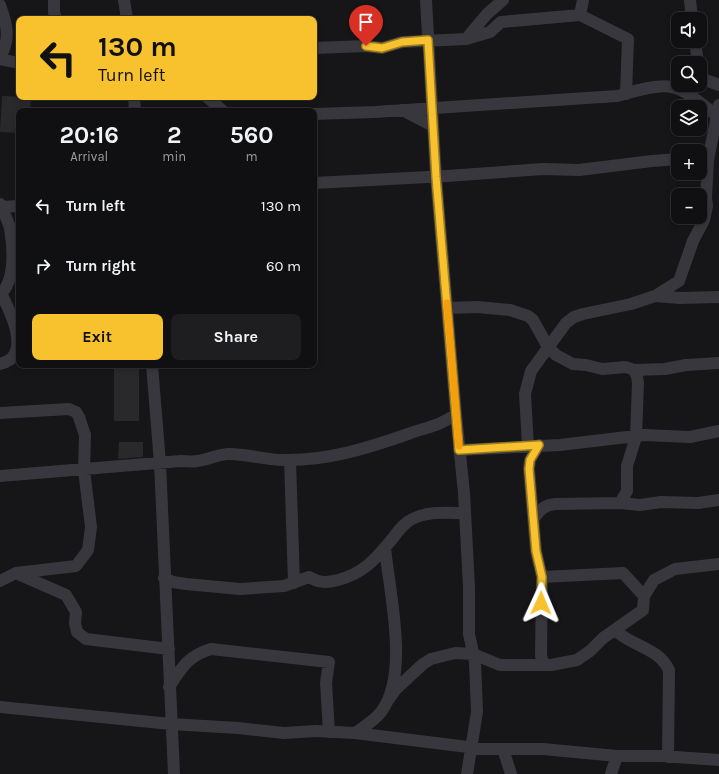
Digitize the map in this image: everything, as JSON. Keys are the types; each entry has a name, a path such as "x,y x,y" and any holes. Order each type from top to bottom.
{"street":[{"path":"54,0 55,16"},
{"path":"124,0 127,16"},
{"path":"426,0 436,177 464,493 469,587 469,634 473,654 477,712 467,774"},
{"path":"466,39 488,14 503,0"},
{"path":"580,15 583,0"},
{"path":"690,0 691,12"},
{"path":"1,10 7,27 6,47 0,58 16,62"},
{"path":"317,48 366,46 382,48 402,42 466,39 490,32 501,22 580,15 628,39 626,94"},
{"path":"707,81 719,85"},
{"path":"317,114 402,110 616,96 649,88 672,87 718,110 709,160 706,198 707,206 704,220 693,241 679,281 655,296 631,304 574,317 566,323 531,371 525,394 533,445 529,469 536,551 542,577 541,650 544,665"},
{"path":"210,100 219,108"},
{"path":"402,110 433,126"},
{"path":"317,183 436,177 543,169 580,170 652,160 671,159"},
{"path":"16,206 0,206 9,227 15,275 1,294 13,320 16,335"},
{"path":"655,296 680,298 719,297"},
{"path":"448,308 477,307 510,310 528,316 533,320 548,347 556,355 573,364 586,365 602,369 626,367 634,370 665,369 686,365 719,363"},
{"path":"0,364 10,360 16,351"},
{"path":"152,368 160,463 174,774"},
{"path":"620,503 627,491 627,466 636,437 638,383 634,370"},
{"path":"0,413 69,409 74,410 80,417 84,435 84,470 91,527 88,550 76,566 16,573 0,581"},
{"path":"0,476 181,461 197,461 216,455 230,454 266,459 313,460 365,449 437,426 456,414"},
{"path":"459,450 533,445 560,445 644,436 690,437 719,431"},
{"path":"290,460 294,583"},
{"path":"534,518 541,509 548,505 620,503 640,505 661,502 698,502 719,500"},
{"path":"164,578 173,582 186,584 240,588 284,586 309,577 318,583 332,582 359,573 375,559 402,526 412,519 423,514 464,513"},
{"path":"385,547 395,638 394,669 389,699"},
{"path":"355,733 374,720 382,711 396,689 423,664 432,659 455,653 473,654 500,665 562,664 577,660 590,651 603,638 643,610 644,596 654,580 675,569 719,564"},
{"path":"16,573 66,595 76,612 75,623 77,632 86,639 168,649"},
{"path":"542,577 623,573 644,596"},
{"path":"614,630 631,642 657,655 665,661 669,670 668,757"},
{"path":"169,687 184,664 197,653 211,649 329,662 326,683 329,732"},
{"path":"0,707 171,724 238,728 284,734 316,731 355,733 471,748 543,749 617,756 719,760"},
{"path":"503,749 511,774"},
{"path":"611,774 617,756"}],"building":[{"path":"2,96 16,96 16,100 31,100 30,108 16,108 16,133 0,132"},
{"path":"114,368 139,368 139,421 114,421"},
{"path":"119,442 143,442 143,457 118,459"}],"slow traffic":[{"path":"447,303 459,446"}],"route":[{"path":"366,46 382,48 402,42 428,40 436,177 459,450 539,445 530,460 529,469 536,551 542,577 541,603"}]}
